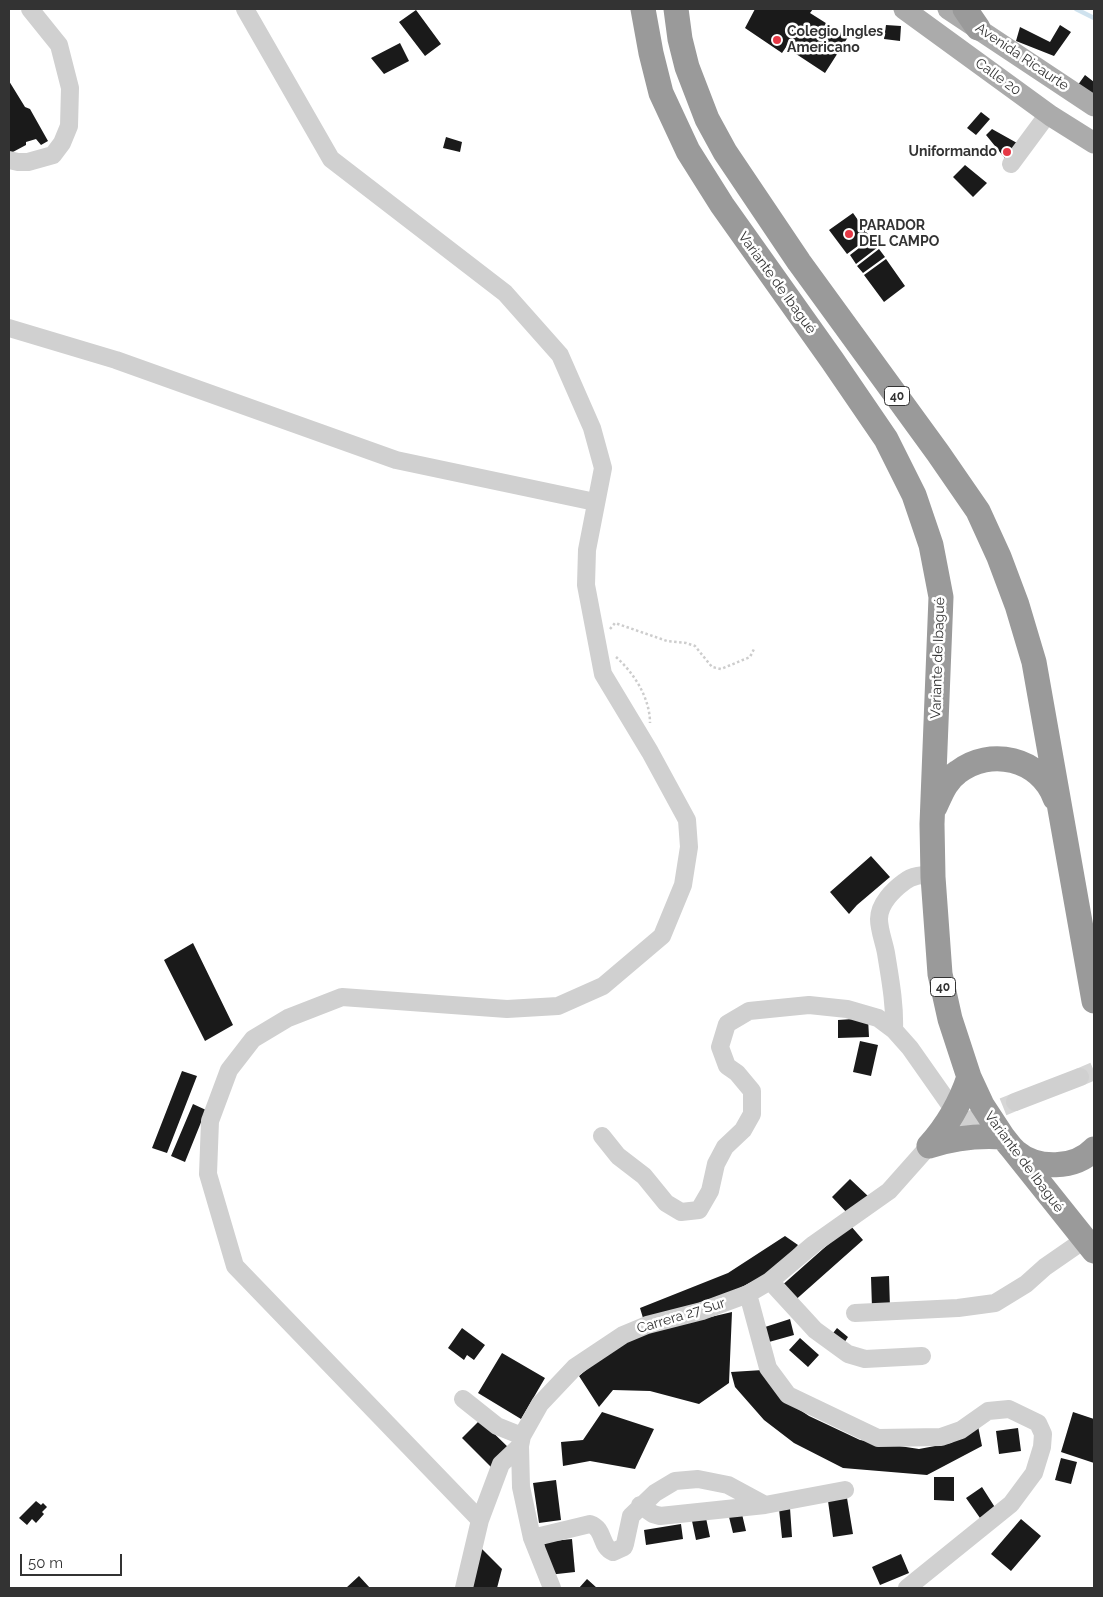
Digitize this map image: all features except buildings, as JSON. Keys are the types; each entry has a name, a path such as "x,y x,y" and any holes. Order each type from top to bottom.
{"highway":[{"name":"Variante de Ibagué","path":"643,9 661,93 688,151 722,205 886,439 914,495 931,545 941,597 932,824 933,877 940,974 950,1019 969,1077 982,1104 1003,1137 1089,1246"},
{"name":"40","path":"676,9 680,39 687,67 707,119 725,152 799,262 938,453 978,512 998,557 1017,605 1034,662 1094,1000"},
{"path":"680,39 683,9"},
{"path":"932,824 935,809 943,789 957,772 976,761 997,758 1019,762 1038,772 1052,789 1060,810"},
{"path":"929,1146 943,1130 966,1114 963,1095 969,1077"},
{"path":"929,1146 965,1136 1003,1137 1016,1152 1034,1162 1053,1165 1073,1162 1094,1149"}],"main road":[{"name":"Calle 20","path":"904,9 1048,114 1094,143"},
{"name":"Avenida Ricaurte","path":"948,9 971,18 1094,106"}],"street":[{"path":"9,160 28,162 53,155 62,143 69,126 70,88 59,45 30,9"},
{"path":"245,9 330,159 506,293 560,355 592,428 602,468 587,550 586,585 603,674 650,752 687,820 689,847 682,885 662,936 603,986 558,1006 507,1009 342,997 288,1018 253,1039 228,1070 210,1121 208,1174 235,1266 480,1520"},
{"path":"1012,164 1048,114"},
{"path":"9,328 116,360 396,460 595,502"},
{"path":"894,1030 895,1012 893,996 879,918 883,904 894,888 909,878 927,874 933,877"},
{"path":"602,1136 618,1156 644,1176 666,1203 681,1212 699,1210 710,1191 716,1164 726,1147 743,1130 752,1114 752,1091 737,1073 727,1066 720,1047 727,1024 749,1011 809,1005 847,1009 878,1018 894,1030 916,1054 966,1114"},
{"path":"1015,1102 1080,1077"},
{"name":"Carrera 27 Sur","path":"521,1441 540,1404 575,1367 623,1336 647,1325 702,1311 748,1294 770,1282 814,1244 889,1191 929,1146"},
{"path":"855,1313 958,1308 995,1303 1026,1284 1045,1267 1089,1246"},
{"path":"770,1282 815,1330 848,1354 865,1359 922,1356"},
{"path":"748,1294 768,1368 788,1395 878,1438 941,1438 961,1430 988,1411 1009,1409 1038,1423 1043,1434 1034,1473 1011,1504 907,1588"},
{"path":"463,1399 497,1426 521,1441"},
{"path":"464,1588 480,1520 501,1464 521,1441"},
{"path":"521,1441 522,1487 532,1538 552,1588"},
{"path":"532,1538 590,1524 598,1528 608,1550 614,1552 624,1547 630,1516 655,1493 675,1481 698,1479 728,1484 765,1505"},
{"path":"640,1505 653,1514 660,1516 765,1505 845,1490"}],"path":[{"path":"608,632 614,623 667,641 686,643 695,646 712,667 721,669 750,656 754,649"},
{"path":"613,654 626,666 645,693 650,716 650,752"}],"waterway":[{"path":"1076,9 1094,18"}],"tunnel":[{"path":"1080,1077 1094,1071"},
{"path":"978,1117 1015,1102"}],"place":[{"name":"Colegio Ingles Americano","path":"777,40"},
{"name":"Uniformando","path":"1007,152"},
{"name":"PARADOR DEL CAMPO","path":"849,234"}]}
